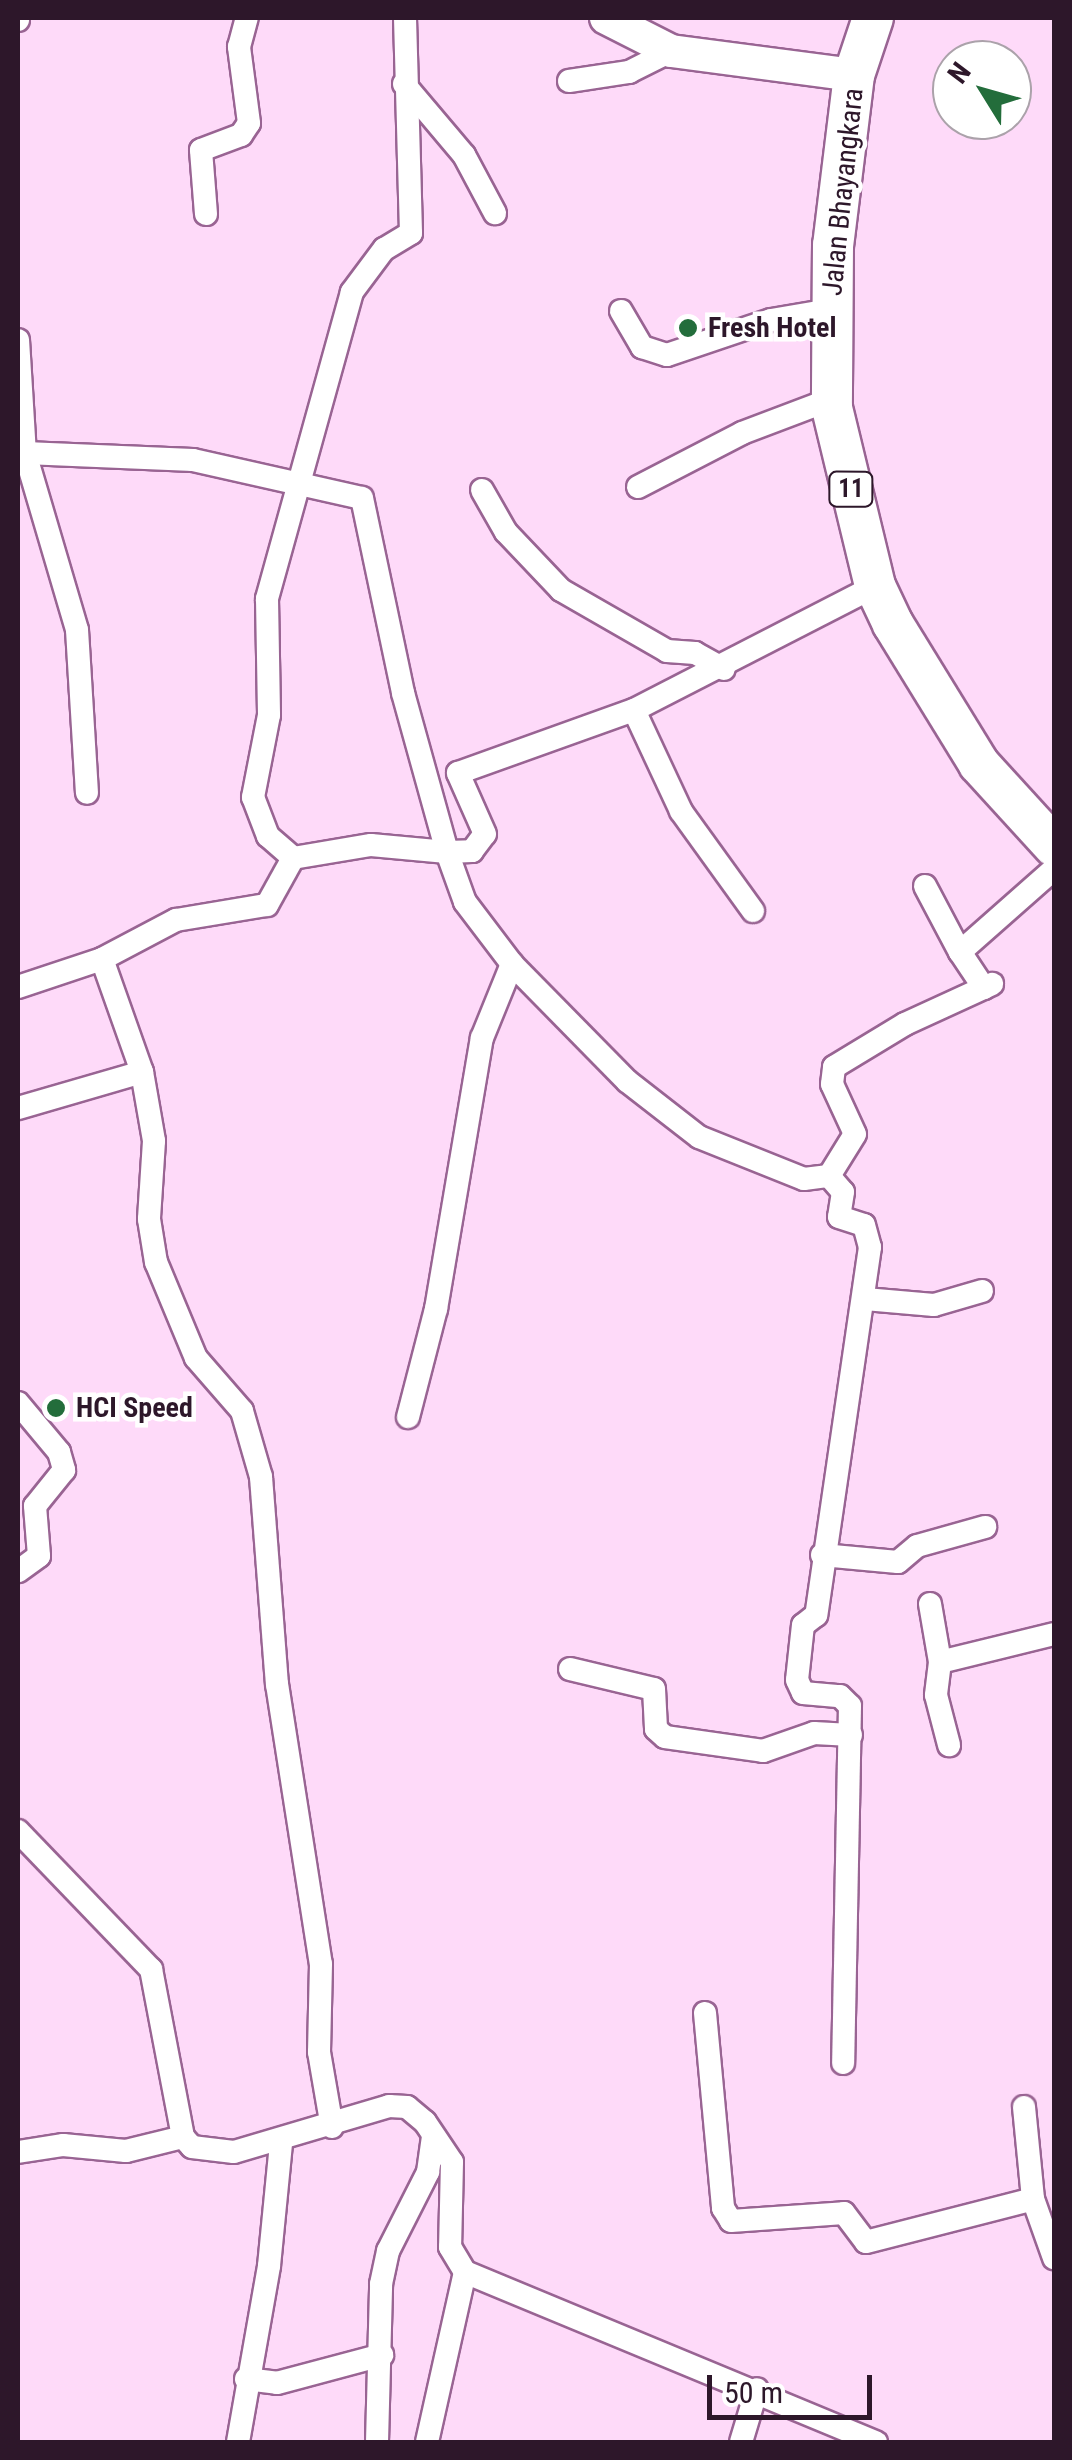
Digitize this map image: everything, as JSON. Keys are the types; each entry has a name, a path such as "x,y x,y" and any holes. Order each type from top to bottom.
{"highway":[{"name":"Jalan Bhayangkara","path":"873,18 854,76 831,310 832,399 875,586 979,764 1054,846"}],"street":[{"path":"206,214 201,150 241,135 249,123 239,47 248,18"},
{"path":"405,18 404,84 413,149 411,233 384,250 352,292 266,599 269,715 254,782 262,826 278,850 292,858 371,845 472,851 485,834 458,773 634,710 724,668 875,586"},
{"path":"606,18 671,51 854,76"},
{"path":"569,81 629,72 671,51"},
{"path":"404,84 464,156 495,213"},
{"path":"621,311 642,347 667,354 771,320 831,310"},
{"path":"18,340 24,453 77,630 87,794"},
{"path":"638,486 742,432 832,399"},
{"path":"24,453 193,460 349,492 368,508 399,674 447,852 466,902 512,964 626,1080 699,1137 784,1174 829,1176 843,1192 839,1217 866,1229 866,1299 822,1555 816,1615 803,1626 797,1680 803,1693 846,1700 851,1735 843,2063"},
{"path":"482,490 506,532 561,590 667,651 695,653 724,668"},
{"path":"634,710 682,811 753,911"},
{"path":"18,987 102,959 176,920 267,906 292,858"},
{"path":"960,952 1054,870"},
{"path":"829,1176 854,1134 832,1084 834,1067 905,1024 988,986 960,952 924,886"},
{"path":"102,959 142,1072 154,1141 149,1240 196,1358 242,1411 262,1477 277,1684 306,1842 320,1964 320,2073 332,2126"},
{"path":"408,1416 436,1309 482,1038 512,964"},
{"path":"18,1108 142,1072"},
{"path":"866,1299 934,1305 982,1291"},
{"path":"18,1403 59,1452 64,1470 35,1506 39,1556 34,1566 18,1571"},
{"path":"822,1555 898,1562 917,1546 985,1528"},
{"path":"930,1604 940,1662 936,1695 949,1746"},
{"path":"940,1662 1054,1634"},
{"path":"570,1669 654,1689 656,1729 665,1737 764,1750 814,1733 851,1735"},
{"path":"18,1831 152,1969 183,2137 192,2147 216,2154 280,2142 389,2106 406,2107 452,2162 450,2247 465,2272 538,2307 758,2389 876,2442"},
{"path":"705,2012 723,2208 730,2221 844,2213 866,2242 1032,2199"},
{"path":"1024,2107 1032,2199 1054,2258"},
{"path":"378,2442 382,2355 378,2307 388,2250 423,2186 432,2136"},
{"path":"18,2152 62,2145 126,2152 183,2137"},
{"path":"238,2442 269,2266 280,2142"},
{"path":"428,2442 465,2272"},
{"path":"246,2380 277,2382 382,2355"},
{"path":"741,2442 758,2389"}],"place":[{"name":"Fresh Hotel","path":"688,328"},
{"name":"HCI Speed","path":"56,1408"}]}
